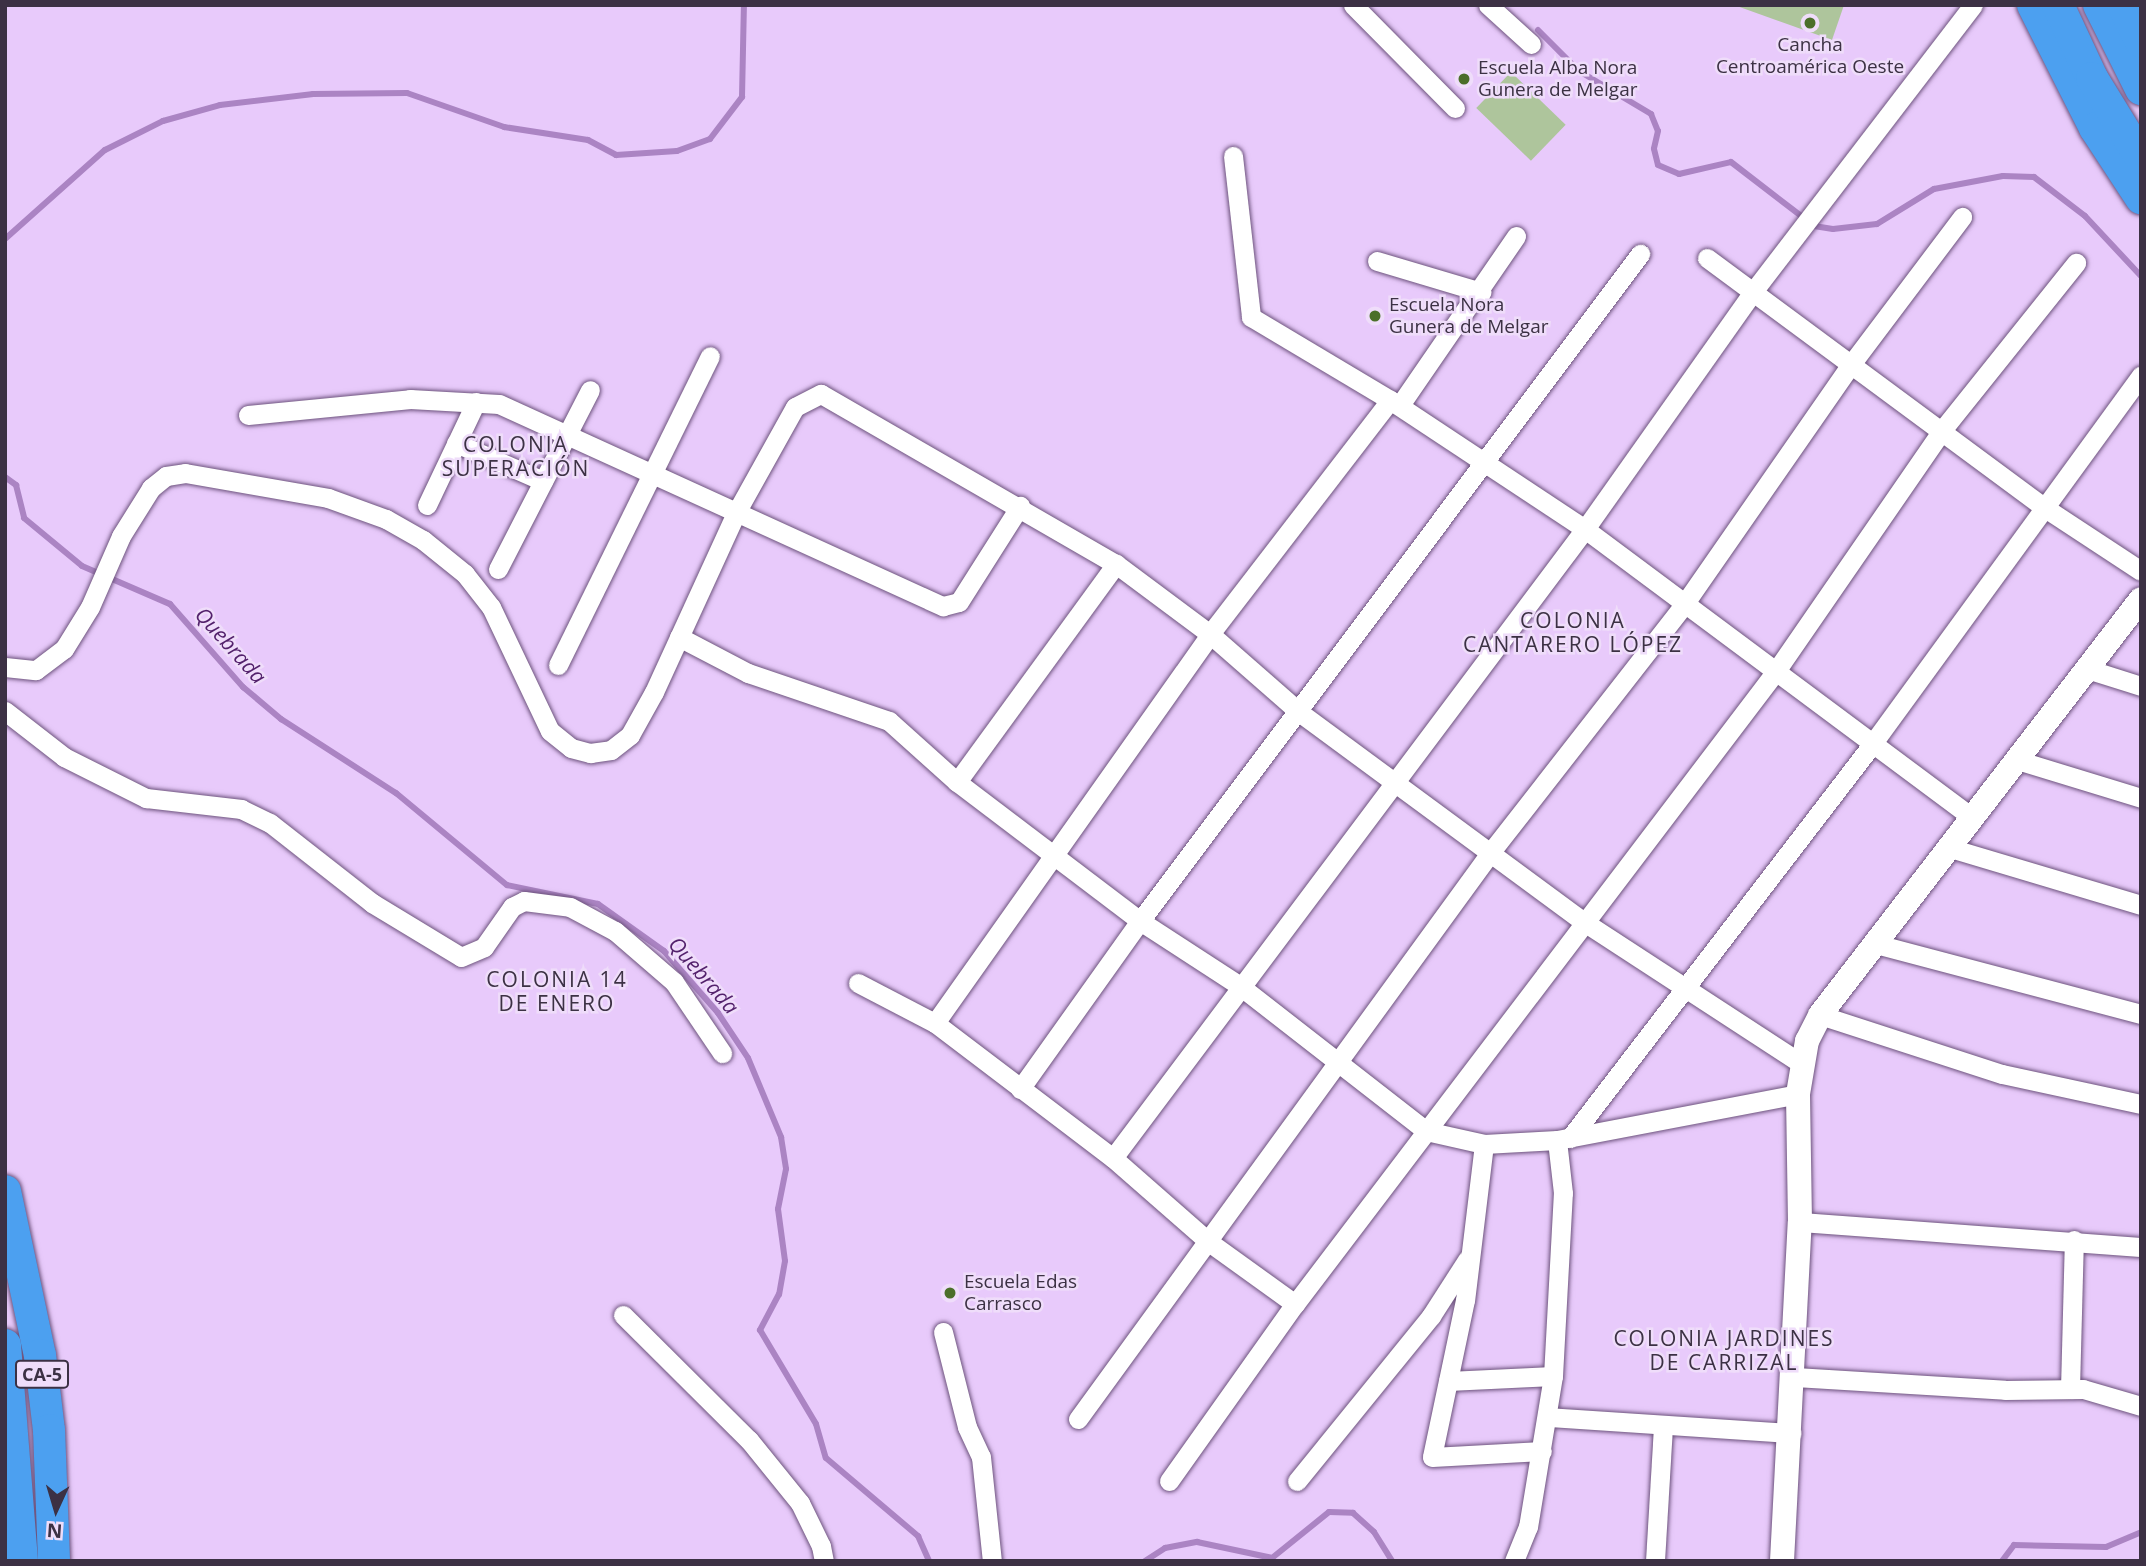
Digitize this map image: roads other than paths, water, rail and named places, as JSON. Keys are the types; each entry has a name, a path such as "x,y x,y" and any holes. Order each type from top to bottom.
{"highway":[{"path":"2032,5 2095,128 2141,198"},
{"path":"2058,5 2092,78 2141,158"},
{"path":"2099,5 2141,89"},
{"path":"2123,5 2141,42"},
{"name":"CA-5","path":"5,1191 40,1355 49,1430 54,1561"},
{"name":"CA-5","path":"5,1345 22,1561"}],"street":[{"path":"1353,5 1455,108"},
{"path":"1488,5 1531,44"},
{"path":"1113,1158 1585,529 1752,293 1973,5"},
{"path":"1233,156 1251,317 1395,403 1585,529 1972,817"},
{"path":"1078,1419 1338,1066 1490,853 1685,603 1852,363 1962,217"},
{"path":"935,1023 1052,853 1210,635 1481,292 1516,236"},
{"path":"1020,1089 1140,921 1640,254"},
{"path":"1707,258 1943,429 2042,506 2141,571"},
{"path":"1377,261 1481,292"},
{"path":"1169,1481 1295,1304 1776,671 1943,429 2076,263"},
{"path":"558,665 710,356"},
{"path":"1514,1561 1528,1527 1553,1376 1563,1193 1563,1139 1683,990 1873,743 2042,506 2141,375"},
{"path":"498,569 590,390"},
{"path":"5,667 36,670 50,664 90,607 121,536 151,488 166,476 185,473 328,498 386,519 424,540 465,574 491,607 516,654 550,731 571,748 590,753 611,750 629,735 679,638 737,511 795,407 821,394 1020,506 1116,565 1210,635 1299,712 1395,780 1584,922 1683,990 1800,1063"},
{"path":"248,415 410,399 499,404 653,472 943,607 959,602 1020,506"},
{"path":"427,505 476,402"},
{"path":"456,443 542,481"},
{"path":"957,782 1116,565"},
{"path":"1782,1561 1795,1377 1800,1222 1800,1063 1820,1015 2141,599"},
{"path":"679,638 748,673 889,721 957,782 1140,921 1240,986 1338,1066 1426,1131 1484,1144 1563,1139 1798,1094"},
{"path":"2087,669 2141,686"},
{"path":"5,711 64,757 146,798 241,809 270,823 372,903 461,957 484,947 512,907 524,901 570,908 615,931 674,982 722,1053"},
{"path":"2017,761 2141,798"},
{"path":"1950,848 2141,905"},
{"path":"1876,944 2141,1014"},
{"path":"858,983 935,1023 1113,1158 1209,1242 1295,1304"},
{"path":"1820,1015 2002,1074 2141,1104"},
{"path":"1484,1144 1471,1254 1432,1457 1542,1451"},
{"path":"1800,1222 2141,1247"},
{"path":"2070,1389 2074,1240"},
{"path":"1297,1481 1431,1317 1471,1254"},
{"path":"622,1315 749,1440 800,1503 821,1546 824,1561"},
{"path":"943,1332 967,1427 981,1457 992,1561"},
{"path":"1448,1381 1553,1376"},
{"path":"1795,1377 2005,1390 2070,1389 2140,1404"},
{"path":"1548,1417 1791,1433"},
{"path":"1656,1561 1663,1426"}],"waterway":[{"path":"5,239 105,150 163,121 220,105 313,94 407,93 504,127 588,140 616,155 677,151 710,139 742,97 744,5"},
{"path":"1538,30 1579,71 1651,114 1658,131 1654,149 1658,165 1679,174 1731,162 1805,219"},
{"path":"1814,226 1833,229 1877,224 1934,189 2003,176 2034,177 2085,216 2141,276"},
{"name":"Quebrada","path":"5,477 16,485 24,518 82,566 170,604 243,687 281,719 396,793 507,885 598,904 664,951 718,1013 748,1058 781,1137 786,1169 778,1209 785,1261 779,1294 760,1330 816,1424 826,1458 918,1536 929,1561"},
{"name":"Quebrada","path":"1145,1561 1165,1548 1197,1542 1272,1558 1329,1512 1353,1513 1374,1532 1392,1561"},
{"name":"Quebrada","path":"2002,1561 2014,1545 2106,1547 2141,1532"}],"place":[{"name":"Cancha Centroamérica Oeste","path":"1810,23"},
{"name":"Escuela Alba Nora Gunera de Melgar","path":"1464,79"},
{"name":"Escuela Nora Gunera de Melgar","path":"1375,316"},
{"name":"Escuela Edas Carrasco","path":"950,1293"}],"district":[{"name":"COLONIA SUPERACIÓN","path":"516,456"},
{"name":"COLONIA CANTARERO LÓPEZ","path":"1573,632"},
{"name":"COLONIA 14 DE ENERO","path":"557,991"},
{"name":"COLONIA JARDINES DE CARRIZAL","path":"1724,1350"}]}
